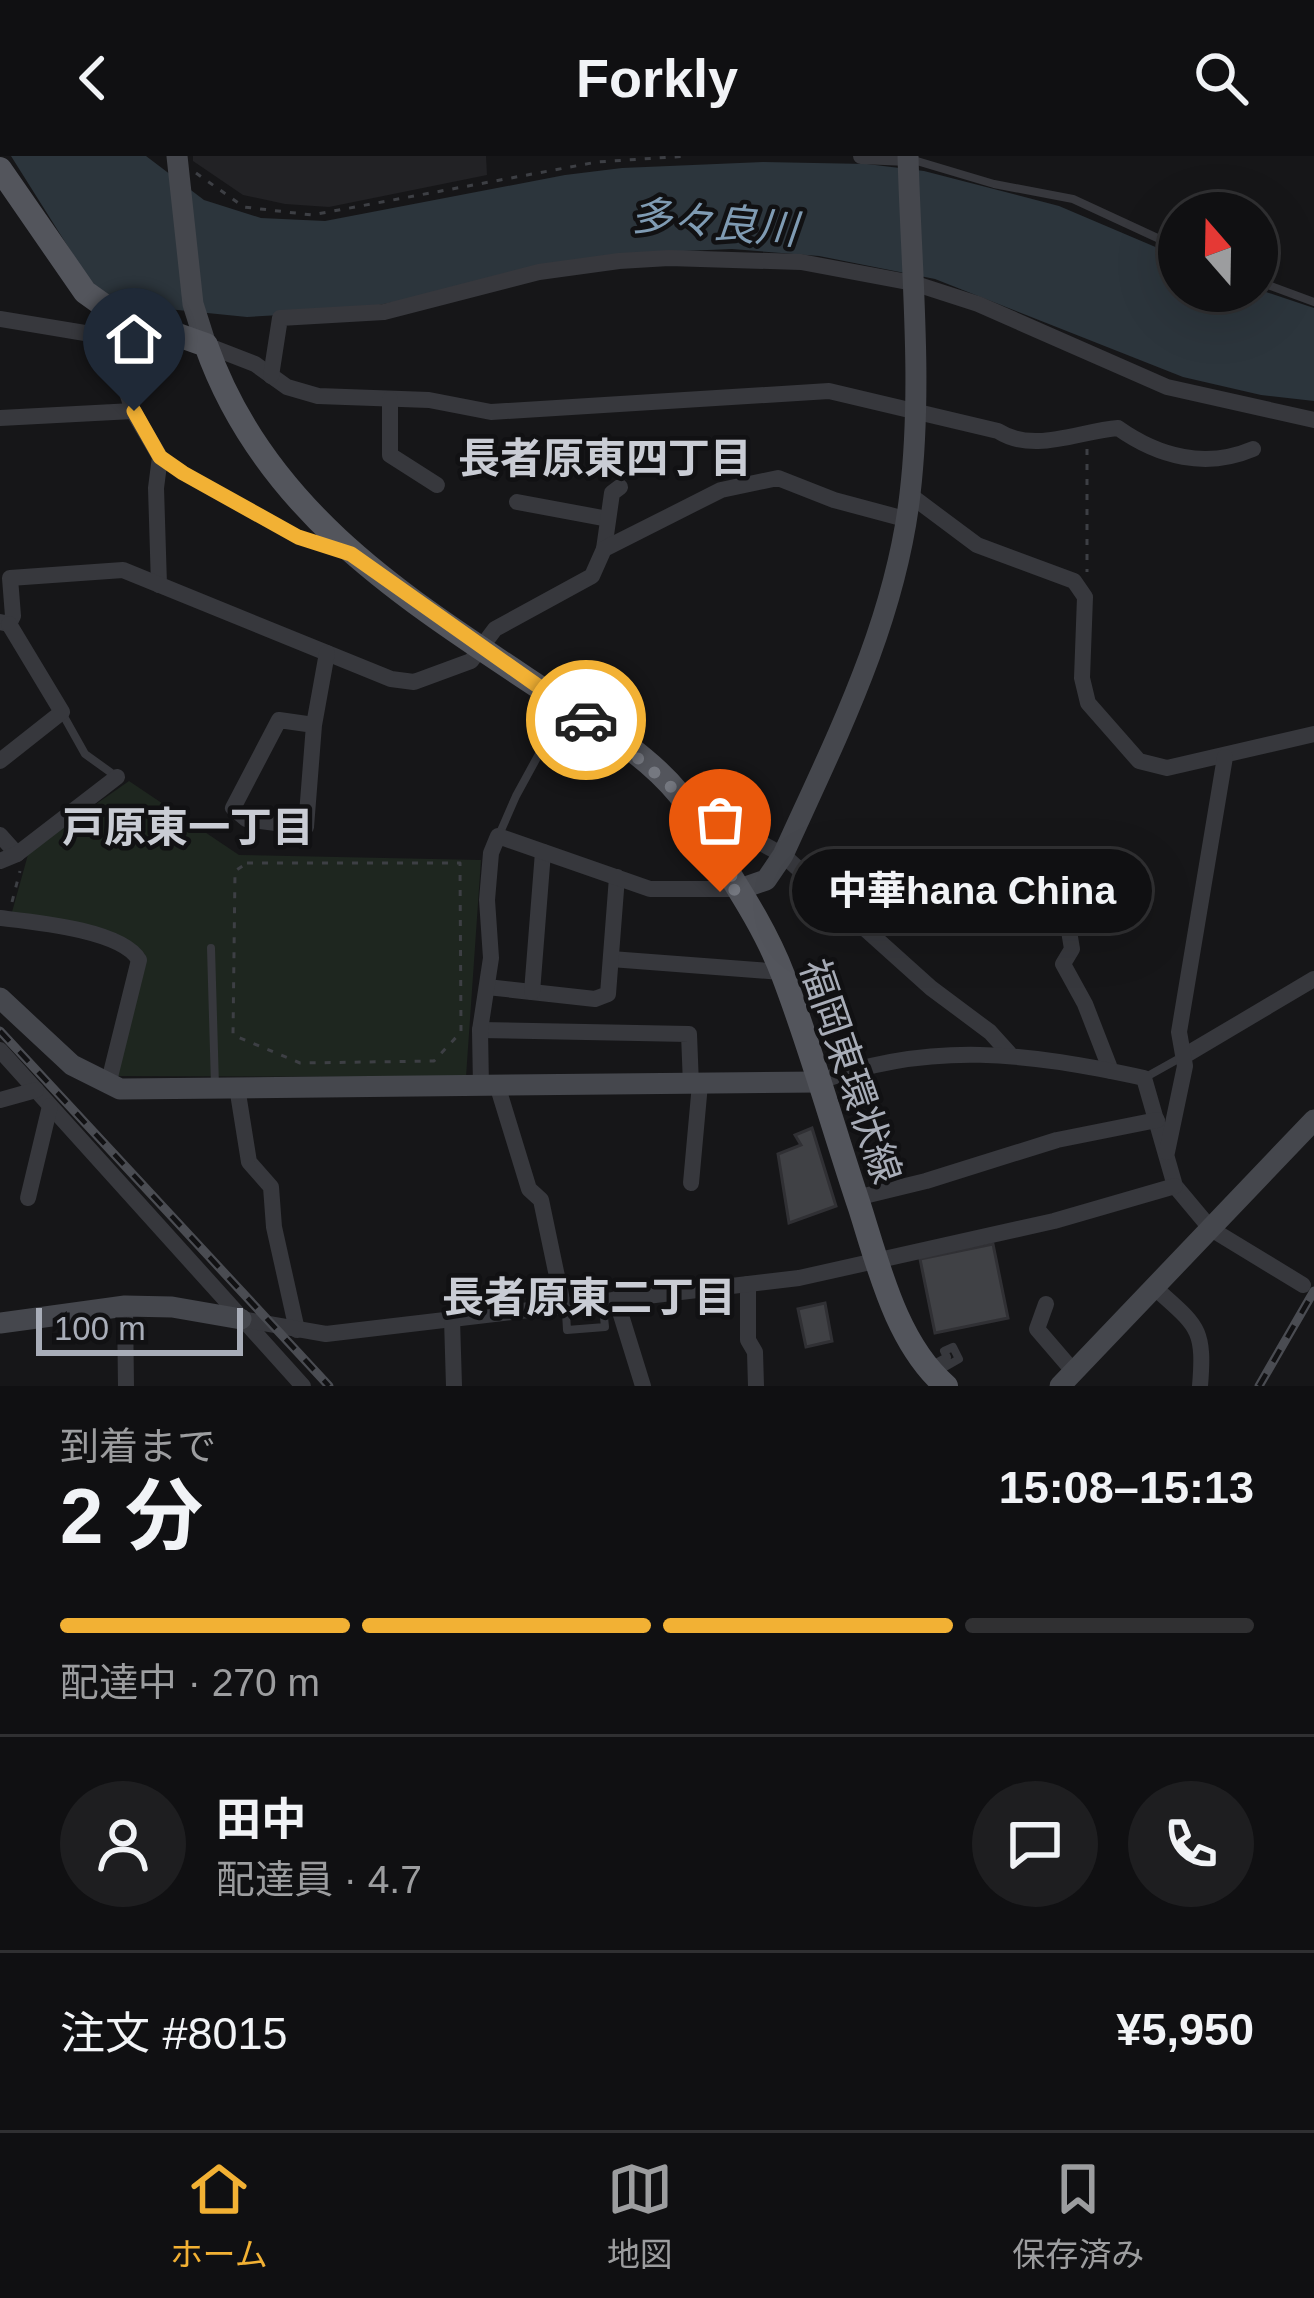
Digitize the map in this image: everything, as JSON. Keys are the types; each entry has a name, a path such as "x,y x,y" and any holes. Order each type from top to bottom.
{"main road":[{"path":"0,170 64,267 111,324 206,345"},
{"name":"福岡東環状線","path":"206,345 228,401 255,446 280,482 351,554 626,748 678,793 740,889 782,972 877,1260 906,1334 935,1376"}],"street":[{"path":"563,1305 541,1201 529,1189 490,1088 481,1030 491,958 487,900 491,853 498,836 650,889 740,889 766,880 782,855 868,670 910,495 914,411 908,157 861,156"},
{"path":"177,158 196,318 206,345 255,364 287,387 317,396 429,400 491,412 829,391 1031,443 1118,428 1160,453 1185,458 1228,459 1253,449"},
{"path":"272,376 280,318 384,312 539,272 669,258 752,259 853,268 913,283 978,304 1167,387 1314,420"},
{"path":"0,319 111,324 134,411 160,457 156,488 159,585"},
{"path":"390,399 390,455 436,485"},
{"path":"0,418 134,411"},
{"path":"604,549 721,490 778,478 834,500 905,519"},
{"path":"0,761 62,712 4,623 13,616 10,578 123,570 405,683 471,661 495,629 592,576 604,549 612,493 620,487"},
{"path":"910,495 976,545 1074,580 1084,598 1082,678 1088,703 1139,761 1167,768 1314,734"},
{"path":"517,502 608,519"},
{"path":"314,725 279,720 233,808 246,819 306,827 314,725 327,653"},
{"path":"1167,1155 1184,1056 1179,1032 1225,757"},
{"path":"0,835 8,857 117,776"},
{"path":"705,803 722,822 782,855 1009,1053"},
{"path":"532,992 544,852"},
{"path":"487,987 596,1000 608,994 617,877"},
{"path":"4,919 64,928 126,945 136,953 139,960 108,1085"},
{"path":"1068,925 1072,949 1063,964 1085,1004 1111,1071"},
{"path":"611,959 782,972"},
{"path":"1184,1056 1314,980"},
{"path":"0,998 72,1065 120,1089 818,1082 859,1067 899,1060 1009,1053 1144,1078 1175,1186 1211,1229 1309,1287"},
{"path":"481,1030 689,1034 695,1085 691,1183"},
{"path":"0,1050 303,1386"},
{"path":"226,1087 249,1162 271,1187 274,1227 297,1330"},
{"path":"0,1100 36,1090"},
{"path":"28,1198 50,1106"},
{"path":"856,1198 1057,1140 1157,1120"},
{"path":"1046,1304 1036,1329 1067,1379 1314,1120"},
{"path":"0,1323 125,1306 172,1307 326,1334 586,1306 799,1278 1054,1221 1175,1186"},
{"path":"748,1284 748,1340 755,1352 756,1386"},
{"path":"1154,1288 1190,1319 1200,1335 1200,1386"},
{"path":"616,1299 643,1386"},
{"path":"125,1306 126,1386"},
{"path":"452,1319 454,1386"}],"lane":[{"path":"908,157 994,184 1073,199 1158,238"},
{"path":"1278,289 1314,302"},
{"path":"160,457 298,537 351,554"},
{"path":"498,836 566,705"},
{"path":"62,712 86,754 117,776"},
{"path":"211,948 226,1087"},
{"path":"1144,1078 1184,1056"},
{"path":"586,1306 603,1308 605,1327 567,1330 566,1312 586,1306"}],"path":[{"path":"177,158 244,207 312,215 597,162 688,156"},
{"path":"1084,598 1087,435"},
{"path":"4,919 22,861 8,857"},
{"path":"247,863 460,863 461,1032 434,1061 300,1063 233,1036 235,871 247,863"}],"shaded area":[{"path":"193,156 486,156 487,175 329,207 243,195 193,161"},
{"path":"129,781 239,855 481,860 466,1077 115,1076 145,954 12,912 29,851"}],"water":[{"name":"多々良川","path":"11,156 146,156 204,200 261,218 325,221 622,168 763,162 867,164 924,171 1059,206 1158,248 1158,312 1278,312 1278,296 1314,308 1314,401 1261,395 1183,377 935,279 819,256 732,249 636,253 349,311 247,317 118,304 89,280"}],"building":[{"path":"812,1128 836,1206 789,1223 778,1154 801,1145 795,1135"},
{"path":"993,1244 1008,1318 935,1333 920,1259"},
{"path":"825,1303 832,1341 806,1347 798,1309"}],"railway":[{"path":"0,1031 329,1386"},
{"path":"1259,1386 1314,1291"}],"way so far":[{"path":"586,720 678,793 740,889 720,892"}],"place":[{"name":"中華hana China","path":"720,892"}],"district":[{"name":"長者原東四丁目","path":"605,458"},
{"name":"戸原東一丁目","path":"188,827"},
{"name":"長者原東二丁目","path":"589,1297"}],"route":[{"path":"134,411 160,457 183,473 298,537 351,554 586,720"}]}
